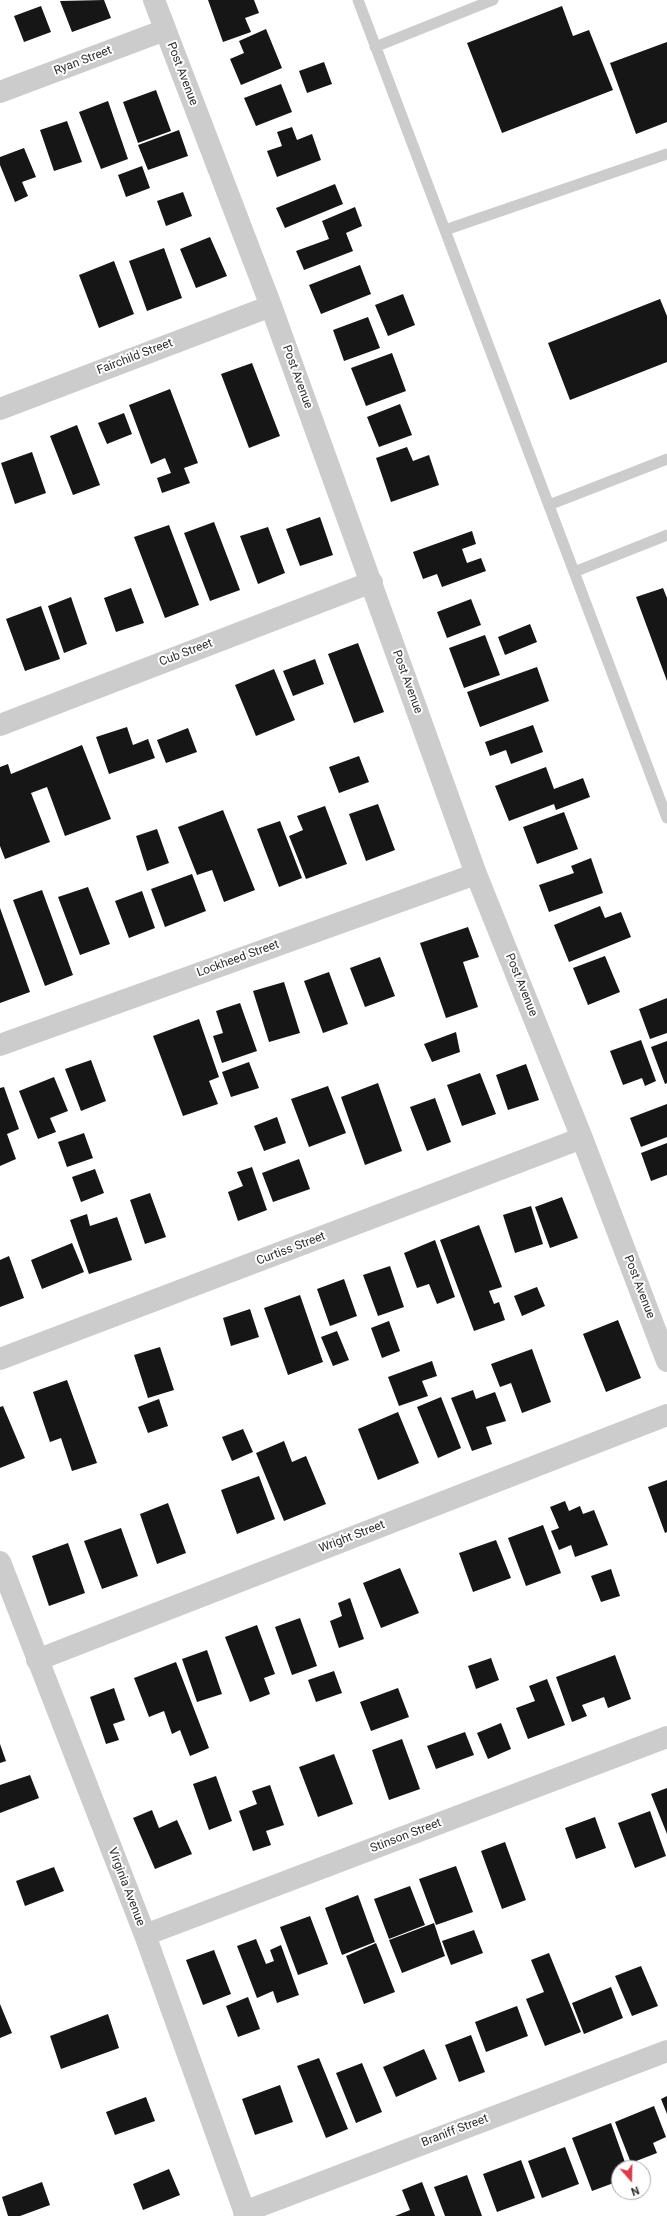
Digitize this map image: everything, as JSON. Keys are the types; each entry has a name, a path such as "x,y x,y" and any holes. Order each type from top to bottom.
{"street":[{"name":"Post Avenue","path":"154,0 271,306 372,582 476,874 582,1138 667,1361"},
{"name":"Ryan Street","path":"0,92 165,30"},
{"name":"Fairchild Street","path":"0,409 271,306"},
{"name":"Cub Street","path":"0,724 372,582"},
{"name":"Lockheed Street","path":"0,1044 476,874"},
{"name":"Curtiss Street","path":"0,1359 582,1138"},
{"name":"Wright Street","path":"37,1660 667,1416"},
{"name":"Virginia Avenue","path":"0,1562 145,1936 245,2214"},
{"name":"Stinson Street","path":"145,1936 667,1736"},
{"name":"Braniff Street","path":"245,2214 667,2051"}],"lane":[{"path":"358,0 667,818"},
{"path":"375,46 493,0"},
{"path":"445,230 667,154"},
{"path":"548,505 667,459"},
{"path":"574,572 667,535"}],"building":[{"path":"104,0 111,18 72,32 60,1"},
{"path":"208,0 254,0 259,13 245,18 251,32 223,42"},
{"path":"41,6 51,32 24,42 14,16"},
{"path":"562,6 573,36 589,30 613,90 502,133 467,43"},
{"path":"266,29 282,68 241,85 230,59 244,53 239,41"},
{"path":"667,42 667,122 636,134 610,63"},
{"path":"324,62 332,84 307,93 299,71"},
{"path":"281,84 292,112 256,126 244,98"},
{"path":"156,90 171,131 138,143 123,102"},
{"path":"108,101 128,159 101,169 79,112"},
{"path":"67,121 82,162 54,171 40,130"},
{"path":"292,127 297,140 312,134 321,160 277,177 267,151 282,146 277,132"},
{"path":"179,130 188,156 148,170 138,145"},
{"path":"24,148 36,177 22,182 28,196 15,202 0,165 0,157"},
{"path":"142,166 150,188 126,197 118,175"},
{"path":"335,184 343,204 285,228 276,208"},
{"path":"183,192 192,216 166,226 157,201"},
{"path":"355,207 362,226 346,233 353,251 304,270 296,251 329,239 322,221"},
{"path":"210,237 227,276 196,288 180,249"},
{"path":"164,248 182,298 147,311 129,261"},
{"path":"114,261 134,314 99,328 79,275"},
{"path":"360,265 371,294 321,314 309,285"},
{"path":"403,294 415,325 388,336 375,305"},
{"path":"660,299 667,316 667,362 570,400 548,343"},
{"path":"368,317 380,348 344,361 333,330"},
{"path":"392,353 406,391 366,406 351,368"},
{"path":"252,363 280,436 249,448 221,374"},
{"path":"170,389 198,463 184,468 190,483 162,493 157,478 171,473 165,458 151,464 129,405"},
{"path":"400,404 412,435 379,447 367,417"},
{"path":"124,413 132,434 107,444 98,423"},
{"path":"77,425 100,485 73,495 50,436"},
{"path":"407,447 413,461 429,455 439,485 391,502 376,458"},
{"path":"32,452 46,493 15,504 1,463"},
{"path":"320,517 333,555 300,566 286,529"},
{"path":"214,522 240,590 210,601 184,533"},
{"path":"169,525 199,605 165,618 134,537"},
{"path":"268,527 285,573 258,584 240,536"},
{"path":"472,531 476,544 462,549 467,563 481,558 486,571 442,587 437,574 423,579 413,552"},
{"path":"131,588 144,623 116,632 104,598"},
{"path":"663,588 667,598 667,681 636,597"},
{"path":"71,597 87,644 64,653 48,606"},
{"path":"471,599 481,625 447,638 437,612"},
{"path":"41,606 60,659 25,671 6,619"},
{"path":"530,624 537,642 505,655 498,637"},
{"path":"485,635 500,675 464,688 449,648"},
{"path":"358,643 384,712 354,723 328,654"},
{"path":"315,659 324,684 293,696 283,671"},
{"path":"537,667 549,701 480,727 467,692"},
{"path":"274,669 295,720 256,736 235,685"},
{"path":"533,725 543,752 511,764 506,750 490,756 485,742"},
{"path":"127,727 133,745 148,739 155,758 109,774 96,737"},
{"path":"188,728 197,752 166,763 157,740"},
{"path":"82,745 111,819 65,836 47,787 31,793 50,842 5,859 0,846 0,767 8,764 11,774"},
{"path":"359,756 369,782 339,793 329,767"},
{"path":"546,767 554,789 583,778 590,797 556,810 554,804 509,821 495,786"},
{"path":"378,804 395,850 366,861 349,814"},
{"path":"325,806 347,864 306,879 289,836 303,830 297,816"},
{"path":"223,810 255,890 224,902 212,870 197,875 178,827"},
{"path":"564,812 578,849 537,864 523,827"},
{"path":"280,821 302,878 279,887 257,829"},
{"path":"157,829 169,863 147,871 136,836"},
{"path":"591,858 603,893 549,912 539,885 574,873 571,866"},
{"path":"192,874 206,911 165,927 151,889"},
{"path":"88,887 110,944 80,955 58,897"},
{"path":"42,890 73,975 45,986 13,900"},
{"path":"142,891 155,928 129,938 115,901"},
{"path":"600,906 605,918 621,912 631,937 569,962 554,925"},
{"path":"0,908 30,992 0,1003"},
{"path":"468,927 479,957 463,962 478,1007 446,1018 420,943"},
{"path":"605,956 620,992 588,1005 573,968"},
{"path":"380,957 395,996 365,1007 350,968"},
{"path":"329,972 348,1024 323,1033 304,981"},
{"path":"284,982 300,1033 269,1042 253,991"},
{"path":"667,998 667,1033 650,1039 639,1009"},
{"path":"240,1003 257,1051 222,1063 213,1036 223,1033 216,1011"},
{"path":"199,1019 219,1077 209,1081 218,1104 183,1116 153,1036"},
{"path":"456,1032 460,1052 432,1062 424,1044"},
{"path":"641,1040 656,1081 645,1086 642,1078 623,1085 610,1051"},
{"path":"667,1041 667,1083 665,1084 651,1047"},
{"path":"91,1060 106,1101 81,1111 65,1069"},
{"path":"249,1062 259,1088 231,1097 222,1072"},
{"path":"526,1064 539,1100 508,1110 496,1075"},
{"path":"480,1073 496,1114 462,1126 447,1085"},
{"path":"54,1077 68,1111 50,1118 56,1132 38,1139 19,1091"},
{"path":"378,1083 402,1151 365,1165 341,1097"},
{"path":"328,1086 346,1133 309,1147 291,1099"},
{"path":"4,1087 19,1129 7,1134 16,1159 0,1166 0,1088"},
{"path":"435,1098 451,1142 427,1151 410,1107"},
{"path":"667,1104 667,1137 641,1147 630,1118"},
{"path":"277,1117 286,1143 264,1151 254,1126"},
{"path":"84,1133 93,1158 67,1167 58,1142"},
{"path":"667,1143 667,1175 651,1181 641,1153"},
{"path":"299,1159 310,1189 273,1202 262,1173"},
{"path":"252,1167 267,1210 238,1221 228,1192 243,1186 237,1172"},
{"path":"95,1169 104,1193 81,1202 72,1177"},
{"path":"150,1193 166,1237 145,1244 130,1200"},
{"path":"562,1197 578,1238 550,1248 535,1207"},
{"path":"531,1206 543,1244 515,1253 503,1215"},
{"path":"87,1214 90,1226 117,1217 132,1260 89,1274 70,1220"},
{"path":"479,1225 502,1287 489,1291 494,1304 499,1302 505,1320 474,1331 440,1240"},
{"path":"435,1240 455,1297 437,1304 429,1284 417,1288 404,1253"},
{"path":"72,1243 84,1272 42,1289 31,1260"},
{"path":"9,1256 24,1298 0,1307 0,1260"},
{"path":"390,1266 404,1307 378,1316 363,1275"},
{"path":"344,1279 357,1316 330,1326 317,1289"},
{"path":"537,1287 545,1306 522,1316 514,1296"},
{"path":"300,1295 323,1362 288,1375 264,1308"},
{"path":"250,1309 259,1337 231,1346 223,1318"},
{"path":"618,1320 641,1378 606,1392 583,1334"},
{"path":"389,1321 400,1351 382,1358 371,1328"},
{"path":"337,1331 349,1360 333,1366 321,1337"},
{"path":"160,1347 174,1390 148,1398 134,1355"},
{"path":"532,1349 551,1402 522,1413 511,1383 500,1387 491,1364"},
{"path":"432,1361 437,1376 422,1381 428,1396 399,1406 388,1377"},
{"path":"67,1380 97,1463 72,1471 61,1438 50,1442 33,1392"},
{"path":"473,1390 476,1399 495,1392 506,1421 486,1427 492,1444 472,1451 451,1398"},
{"path":"441,1397 461,1448 438,1458 417,1407"},
{"path":"159,1399 168,1426 148,1433 138,1407"},
{"path":"3,1406 25,1458 0,1468 0,1407"},
{"path":"398,1412 419,1463 378,1480 358,1429"},
{"path":"243,1429 253,1452 232,1461 222,1437"},
{"path":"284,1441 292,1462 306,1456 326,1504 284,1521 256,1453"},
{"path":"259,1476 275,1519 237,1534 221,1490"},
{"path":"667,1480 667,1532 665,1533 648,1487"},
{"path":"565,1501 569,1511 580,1506 583,1514 594,1510 608,1545 575,1557 571,1545 559,1550 551,1531 559,1528 550,1507"},
{"path":"168,1503 186,1553 157,1564 140,1514"},
{"path":"543,1525 561,1573 526,1586 508,1538"},
{"path":"121,1528 138,1576 102,1589 84,1541"},
{"path":"496,1540 511,1578 473,1592 459,1553"},
{"path":"68,1543 85,1593 49,1606 32,1556"},
{"path":"400,1568 419,1613 381,1628 363,1583"},
{"path":"611,1569 620,1596 601,1602 591,1576"},
{"path":"350,1598 364,1639 339,1648 330,1621 342,1616 338,1603"},
{"path":"300,1618 317,1666 292,1675 275,1627"},
{"path":"257,1625 275,1674 264,1678 270,1694 250,1702 225,1637"},
{"path":"207,1650 222,1694 197,1702 182,1659"},
{"path":"615,1655 631,1699 608,1708 604,1697 582,1705 587,1716 572,1722 556,1677"},
{"path":"491,1658 499,1680 476,1689 468,1666"},
{"path":"176,1662 209,1748 190,1756 180,1730 172,1734 164,1711 149,1717 134,1678"},
{"path":"334,1671 342,1693 316,1702 308,1680"},
{"path":"547,1679 565,1725 528,1739 516,1708 535,1701 529,1686"},
{"path":"114,1688 125,1720 113,1724 119,1740 106,1744 90,1697"},
{"path":"398,1688 409,1717 371,1731 360,1702"},
{"path":"501,1723 511,1749 488,1759 477,1733"},
{"path":"465,1732 474,1755 436,1769 427,1746"},
{"path":"402,1739 420,1789 389,1800 372,1750"},
{"path":"0,1744 6,1761 0,1763"},
{"path":"334,1754 353,1804 318,1817 299,1767"},
{"path":"30,1775 39,1798 0,1813 0,1785"},
{"path":"216,1776 232,1821 209,1830 193,1784"},
{"path":"270,1785 284,1825 266,1831 271,1845 253,1851 239,1811 257,1804 252,1791"},
{"path":"667,1788 667,1834 651,1794"},
{"path":"152,1810 159,1828 177,1820 192,1854 155,1869 133,1818"},
{"path":"650,1811 666,1856 635,1868 618,1823"},
{"path":"595,1817 606,1848 576,1859 565,1828"},
{"path":"505,1842 526,1900 502,1909 481,1851"},
{"path":"456,1866 473,1912 436,1925 419,1879"},
{"path":"54,1867 64,1891 25,1906 16,1881"},
{"path":"410,1886 425,1925 389,1939 374,1899"},
{"path":"358,1895 375,1942 342,1955 325,1908"},
{"path":"310,1916 328,1964 298,1975 280,1927"},
{"path":"434,1923 445,1956 402,1973 389,1940"},
{"path":"474,1930 483,1953 451,1965 442,1941"},
{"path":"256,1939 266,1964 274,1961 270,1950 281,1945 299,1995 277,2003 273,1991 257,1998 237,1946"},
{"path":"376,1943 395,1992 364,2004 346,1956"},
{"path":"214,1950 231,1994 203,2005 186,1960"},
{"path":"549,1953 581,2032 545,2046 526,1999 544,1992 531,1960"},
{"path":"641,1966 658,2006 632,2016 615,1976"},
{"path":"611,1987 623,2018 584,2034 572,2003"},
{"path":"248,1997 260,2029 238,2037 226,2006"},
{"path":"0,2004 12,2033 0,2038"},
{"path":"517,2006 528,2036 486,2052 475,2022"},
{"path":"108,2014 119,2048 61,2069 50,2036"},
{"path":"471,2035 485,2072 459,2082 445,2045"},
{"path":"424,2049 437,2079 396,2097 383,2067"},
{"path":"319,2058 348,2129 326,2138 297,2066"},
{"path":"362,2063 382,2112 356,2123 336,2073"},
{"path":"280,2085 293,2122 255,2135 242,2099"},
{"path":"667,2096 667,2114 661,2099"},
{"path":"146,2097 155,2121 115,2135 106,2112"},
{"path":"654,2106 666,2137 653,2143 657,2153 639,2160 630,2160 615,2122"},
{"path":"611,2123 624,2160 611,2160 611,2184 592,2191 572,2138"},
{"path":"565,2147 579,2184 542,2198 528,2161"},
{"path":"521,2160 535,2198 497,2212 483,2174"},
{"path":"169,2169 180,2195 143,2210 133,2184"},
{"path":"467,2175 482,2216 445,2216 434,2187"},
{"path":"42,2182 50,2205 20,2216 8,2216 2,2197"},
{"path":"422,2182 435,2216 395,2216 410,2210 402,2190"}]}
